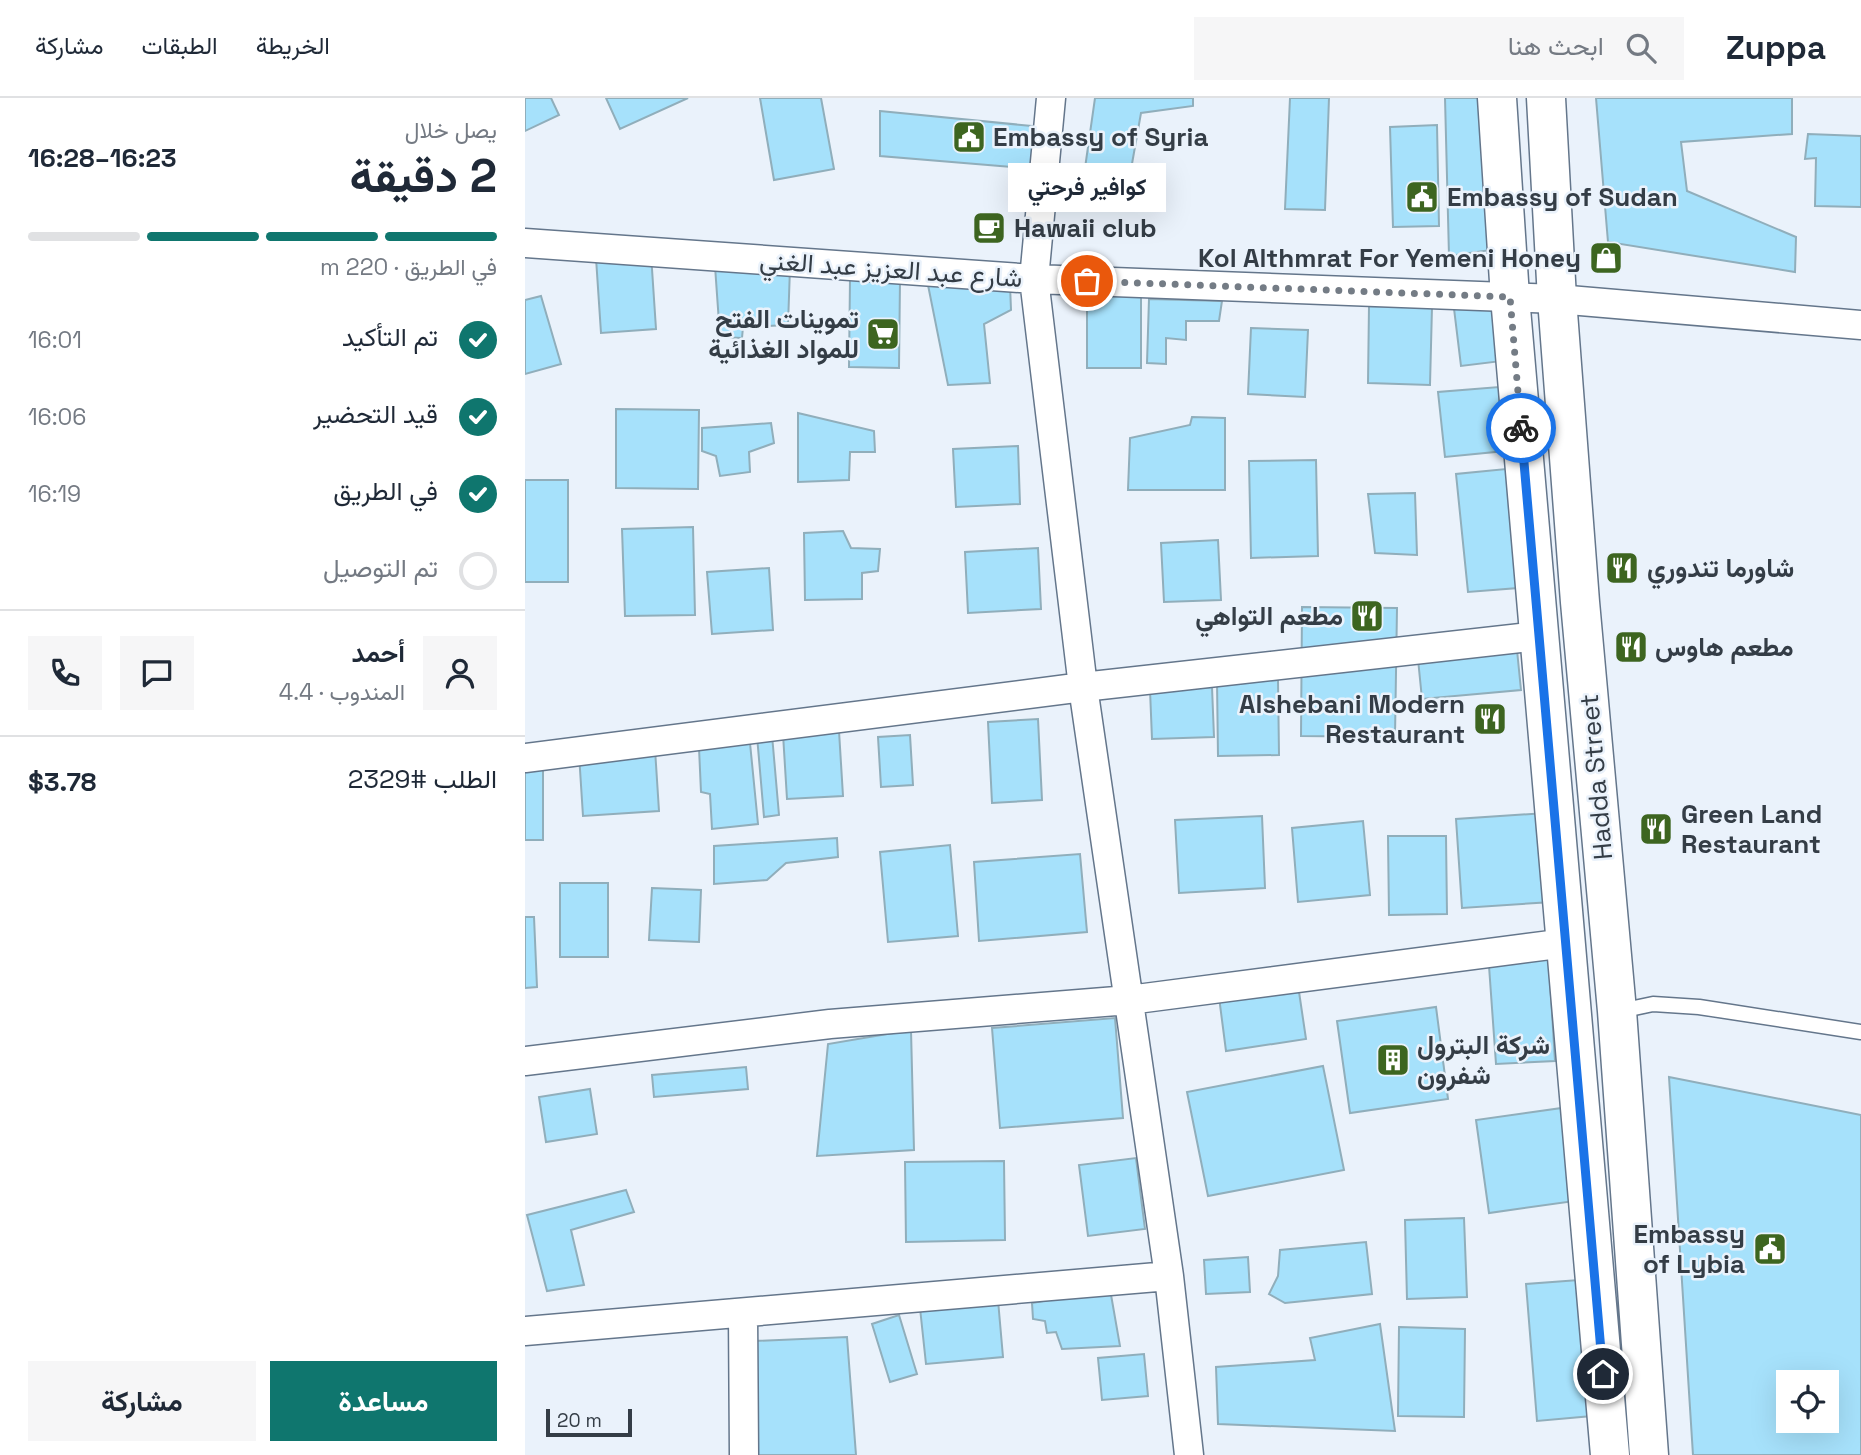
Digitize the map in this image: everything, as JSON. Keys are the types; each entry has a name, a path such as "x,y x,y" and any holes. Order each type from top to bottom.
{"main road":[{"name":"Hadda Street","path":"1497,98 1510,297 1538,636 1610,1455"},
{"name":"Hadda Street","path":"1546,98 1557,299 1580,602 1617,1011 1649,1455"}],"street":[{"path":"1051,98 1034,279 1083,687 1169,1276 1189,1455"},
{"name":"شارع عبد العزيز عبد الغني","path":"525,243 1034,279 1557,299 1861,325"},
{"path":"525,758 1083,687 1538,636"},
{"path":"525,1061 830,1024 1129,1000 1566,943"},
{"path":"525,1331 1169,1276"},
{"path":"743,1313 744,1455"}],"lane":[{"path":"1617,1011 1653,1004 1699,1007 1861,1032"}],"building":[{"path":"525,98 551,98 559,115 525,131"},
{"path":"606,98 688,98 620,129"},
{"path":"760,98 821,98 834,169 774,180"},
{"path":"1095,98 1193,98 1193,106 1141,113 1124,209 1079,210"},
{"path":"1290,98 1329,98 1325,210 1285,209"},
{"path":"1445,98 1483,98 1491,250 1449,256"},
{"path":"1596,98 1792,98 1792,134 1681,142 1687,191 1796,237 1795,272 1608,242"},
{"path":"880,111 1042,127 1037,169 880,156"},
{"path":"1437,125 1439,226 1393,227 1390,127"},
{"path":"1808,134 1861,136 1861,207 1815,206 1816,158 1805,159"},
{"path":"651,254 656,329 601,333 596,258"},
{"path":"715,266 790,268 788,325 743,327 742,338 720,337"},
{"path":"850,279 900,280 899,368 849,367"},
{"path":"927,280 1010,285 1011,310 984,324 990,383 948,385"},
{"path":"1087,287 1141,287 1141,368 1087,368"},
{"path":"1493,287 1502,361 1461,366 1452,292"},
{"path":"541,296 561,364 525,374 525,300"},
{"path":"1149,299 1222,301 1219,321 1186,321 1186,340 1166,338 1166,364 1147,363"},
{"path":"1369,306 1432,307 1430,385 1368,383"},
{"path":"1251,328 1308,330 1305,397 1248,394"},
{"path":"1499,387 1505,451 1445,457 1438,392"},
{"path":"616,409 699,410 698,489 616,488"},
{"path":"798,413 874,431 875,452 850,452 849,480 798,482"},
{"path":"1192,417 1225,418 1225,490 1128,490 1130,438 1190,425"},
{"path":"771,423 774,443 749,452 750,472 720,476 716,456 702,451 702,428"},
{"path":"1018,446 1020,504 956,507 953,449"},
{"path":"1316,460 1318,556 1251,558 1249,461"},
{"path":"1506,469 1518,588 1468,592 1456,474"},
{"path":"525,480 568,480 568,582 525,582"},
{"path":"1415,493 1417,555 1375,553 1368,494"},
{"path":"693,527 695,615 625,616 622,529"},
{"path":"843,531 851,548 880,549 878,571 862,573 862,599 805,600 804,533"},
{"path":"1218,540 1221,600 1164,602 1161,543"},
{"path":"1038,548 1041,609 968,613 965,552"},
{"path":"769,568 773,630 712,634 707,572"},
{"path":"1302,607 1397,608 1395,737 1301,736"},
{"path":"1515,630 1521,690 1422,699 1416,639"},
{"path":"1278,680 1279,755 1218,756 1217,681"},
{"path":"1212,687 1214,737 1152,739 1150,690"},
{"path":"1038,719 1042,800 992,803 988,722"},
{"path":"839,731 843,796 787,799 783,734"},
{"path":"772,735 779,815 764,817 757,736"},
{"path":"910,735 913,785 881,787 878,737"},
{"path":"750,743 758,824 712,829 710,794 701,792 699,748"},
{"path":"655,749 659,811 583,816 579,754"},
{"path":"525,767 543,767 543,840 525,840"},
{"path":"1546,813 1552,902 1462,908 1456,819"},
{"path":"1262,816 1265,888 1179,893 1175,820"},
{"path":"1363,821 1370,895 1298,902 1292,828"},
{"path":"1388,836 1446,836 1447,914 1389,915"},
{"path":"837,838 838,857 786,863 767,880 714,884 714,846"},
{"path":"950,845 958,936 888,942 880,852"},
{"path":"1080,854 1087,932 979,941 974,862"},
{"path":"560,883 608,883 608,957 560,957"},
{"path":"652,888 701,890 699,942 649,940"},
{"path":"525,917 534,917 537,987 525,988"},
{"path":"1548,948 1555,1061 1496,1064 1488,952"},
{"path":"1298,985 1306,1039 1226,1051 1219,997"},
{"name":"شركة البترول شفرون","path":"1436,1007 1448,1099 1350,1113 1337,1021"},
{"path":"1115,1018 1123,1118 1000,1128 992,1028"},
{"path":"911,1030 914,1150 817,1156 828,1044"},
{"path":"1323,1066 1344,1170 1208,1196 1187,1092"},
{"path":"746,1067 748,1089 654,1097 652,1075"},
{"name":"Embassy of Lybia","path":"1669,1077 1861,1115 1861,1455 1693,1455"},
{"path":"590,1089 597,1134 546,1142 539,1097"},
{"path":"1569,1107 1582,1200 1489,1213 1476,1120"},
{"path":"1136,1158 1145,1229 1088,1236 1079,1165"},
{"path":"1004,1161 1005,1240 906,1242 905,1162"},
{"path":"626,1190 634,1212 571,1230 584,1285 547,1291 527,1215"},
{"path":"1464,1218 1467,1297 1407,1299 1405,1220"},
{"path":"1366,1242 1372,1294 1285,1303 1269,1294 1278,1276 1280,1250"},
{"path":"1248,1257 1250,1292 1206,1294 1204,1260"},
{"path":"1592,1279 1603,1415 1537,1421 1526,1284"},
{"path":"1110,1289 1120,1346 1062,1349 1056,1332 1047,1333 1045,1321 1033,1319 1032,1303"},
{"path":"998,1300 1003,1357 926,1364 920,1308"},
{"path":"899,1315 917,1374 890,1382 872,1324"},
{"path":"1380,1324 1395,1431 1218,1424 1216,1367 1315,1360 1310,1338"},
{"path":"1399,1327 1465,1329 1464,1417 1398,1416"},
{"path":"847,1337 856,1455 755,1455 755,1341"},
{"path":"1144,1354 1148,1396 1102,1400 1098,1358"}],"way so far":[{"path":"1087,281 1510,297 1521,428"}],"place":[{"name":"Embassy of Syria","path":"969,137"},
{"name":"Embassy of Sudan","path":"1422,197"},
{"name":"Hawaii club","path":"989,228"},
{"name":"Kol Althmrat For Yemeni Honey","path":"1606,258"},
{"name":"كوافير فرحتي","path":"1087,281"},
{"name":"تموينات الفتح للمواد الغذائية","path":"883,334"},
{"name":"شاورما تندوري","path":"1622,568"},
{"name":"مطعم التواهي","path":"1367,616"},
{"name":"مطعم هاوس","path":"1631,647"},
{"name":"Alshebani Modern Restaurant","path":"1490,719"},
{"name":"Green Land Restaurant","path":"1656,829"},
{"name":"شركة البترول شفرون","path":"1393,1060"},
{"name":"Embassy of Lybia","path":"1770,1249"}],"route":[{"path":"1521,428 1603,1374"}]}
